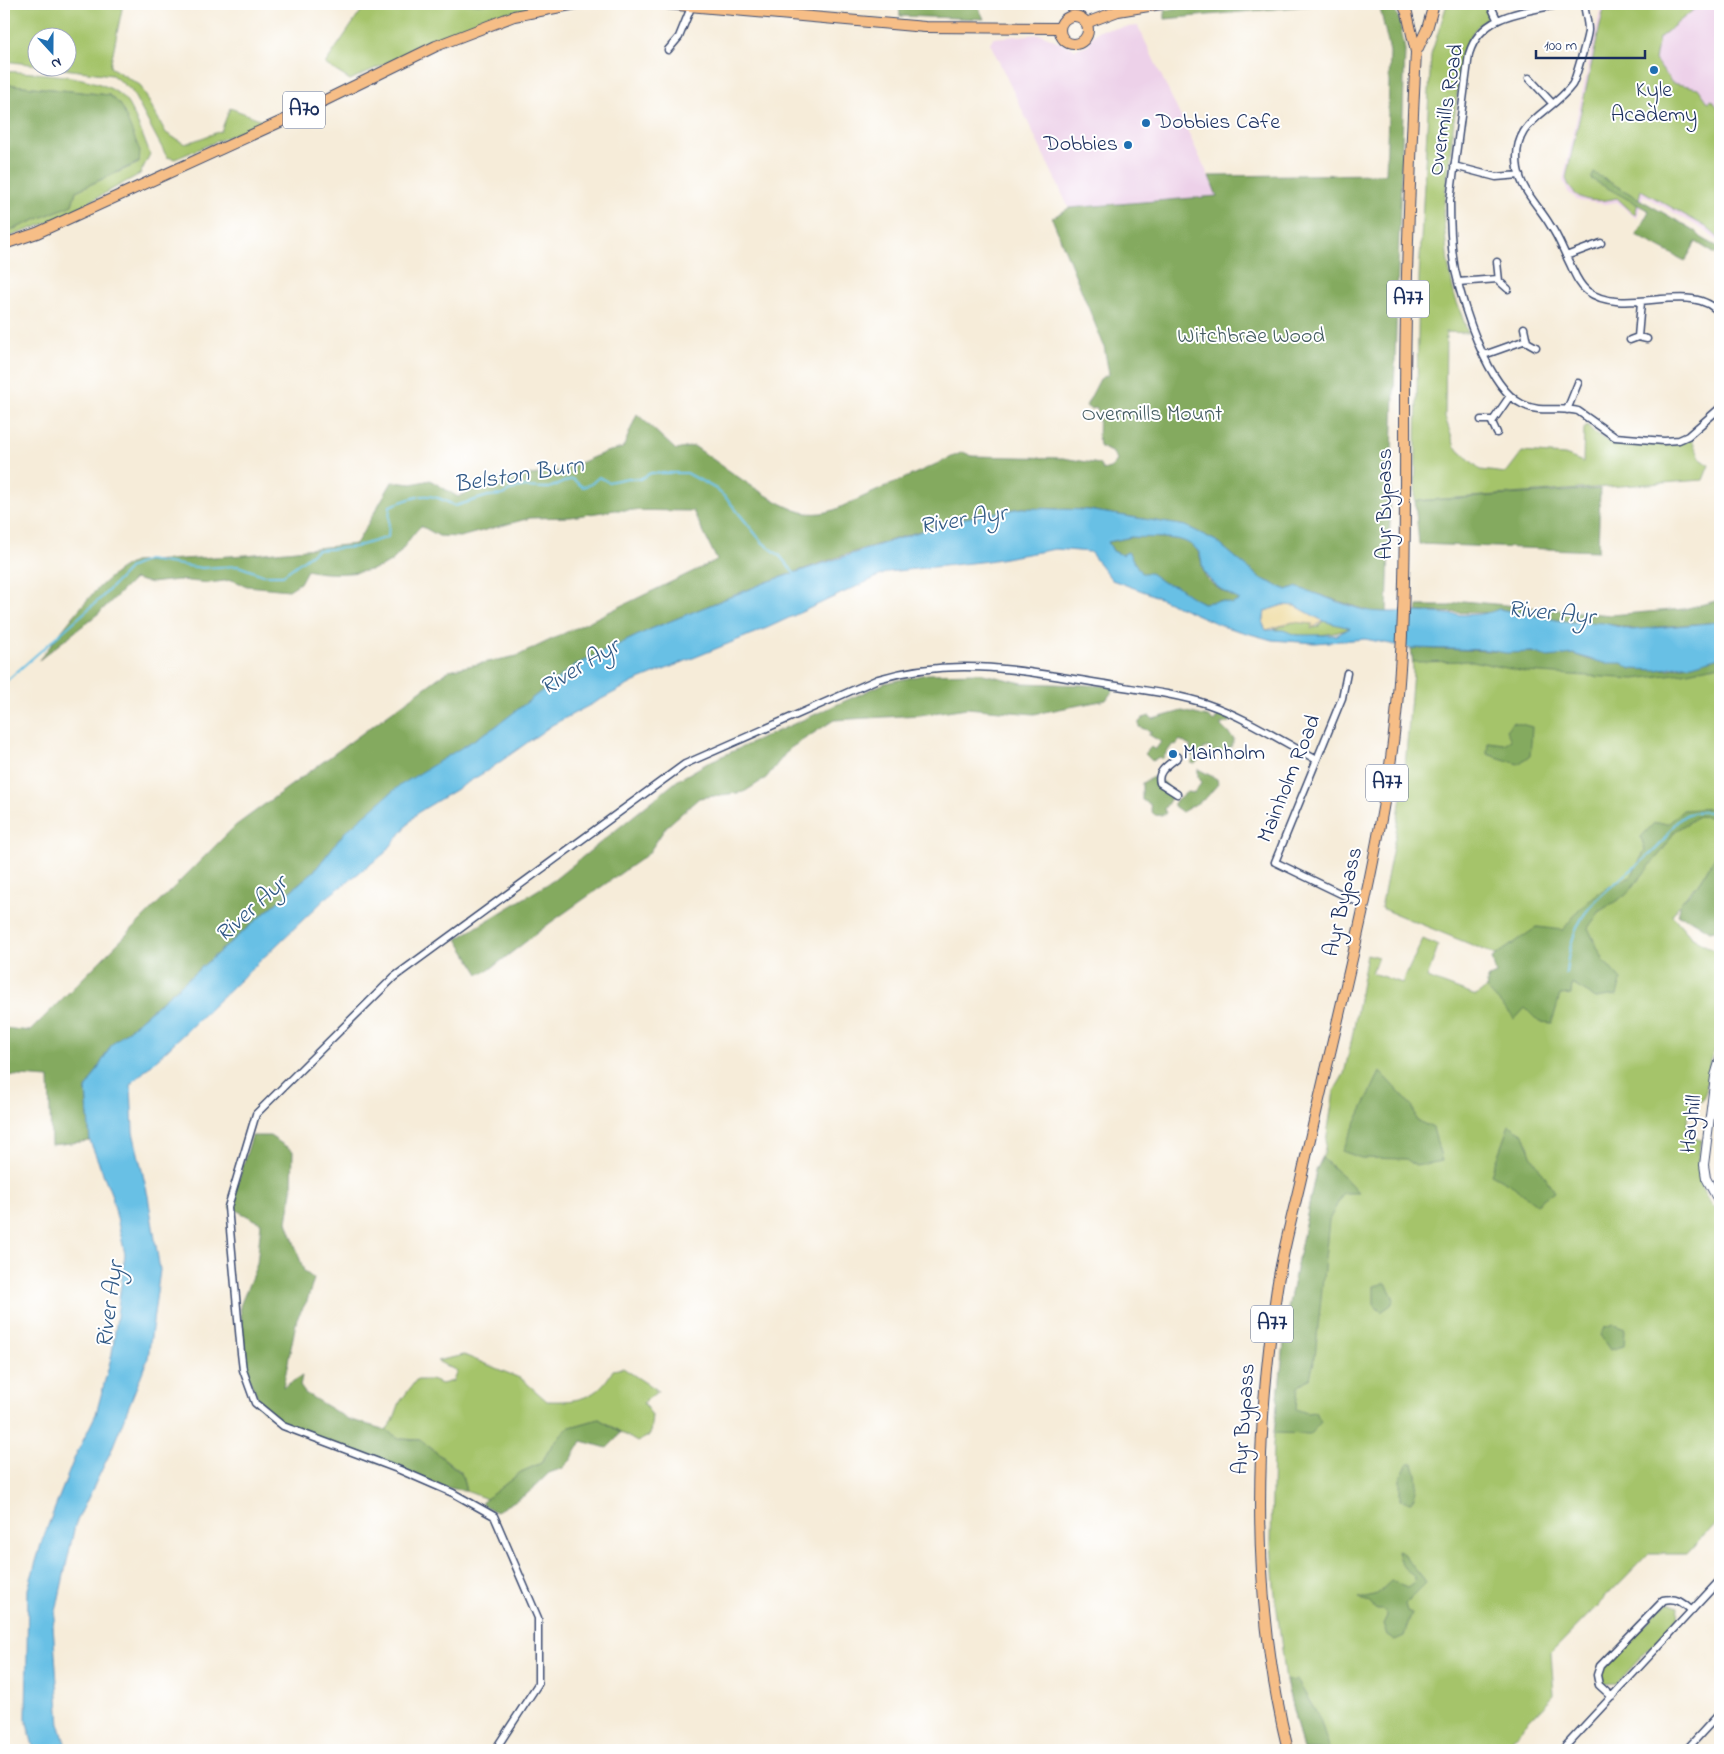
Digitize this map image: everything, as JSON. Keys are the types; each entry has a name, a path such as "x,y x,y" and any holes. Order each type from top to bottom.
{"main road":[{"name":"A70","path":"4,244 37,233 293,116 436,46 514,16 576,4"},
{"path":"666,4 697,5 925,27 1060,28"},
{"path":"1086,23 1118,11 1161,4"},
{"name":"Ayr Bypass","path":"1288,1750 1280,1718 1265,1620 1258,1504 1263,1394 1278,1284 1373,866 1391,757 1402,660 1405,400 1416,52 1407,13 1403,4"},
{"name":"Ayr Bypass","path":"1416,52 1427,29 1434,4"},
{"path":"1071,16 1080,17 1086,23 1087,34 1082,41 1076,44 1064,40 1060,28 1064,20 1071,16"}],"street":[{"path":"1490,4 1497,19"},
{"name":"Overmills Road","path":"1562,4 1497,19 1479,33 1471,48 1454,166 1450,224 1458,282 1484,356 1498,383 1510,396 1521,404 1536,410 1578,411 1615,437 1679,440 1688,436 1720,408"},
{"path":"1584,4 1588,30 1574,83 1526,127 1521,138 1517,157 1523,186 1552,227 1580,284 1587,292 1611,301 1641,302 1687,299 1705,302 1720,314"},
{"path":"668,50 679,37 697,5"},
{"path":"1529,78 1552,103"},
{"path":"1538,88 1545,82"},
{"path":"1454,166 1496,176 1520,175"},
{"path":"1566,256 1601,244"},
{"path":"1497,262 1498,279 1508,289"},
{"path":"1458,282 1498,279"},
{"path":"1638,337 1641,302"},
{"path":"1524,328 1526,340 1536,347"},
{"path":"1630,340 1638,337 1647,339"},
{"path":"1484,356 1526,340"},
{"path":"1568,410 1578,384"},
{"path":"1492,422 1510,396"},
{"path":"1481,420 1492,422"},
{"path":"1492,422 1497,433"},
{"path":"495,1750 538,1684 538,1618 494,1516 453,1493 400,1470 283,1426 255,1404 243,1370 228,1207 256,1114 394,977 685,764 878,679 900,672 936,666 970,665 1010,669 1144,691 1206,703 1239,717 1315,759"},
{"name":"Mainholm Road","path":"1347,673 1342,698 1315,759 1275,862 1364,904"},
{"path":"1177,794 1160,783 1158,778 1161,772 1178,757"},
{"name":"Hayhill","path":"1720,1059 1704,1166 1706,1178 1720,1204"},
{"path":"1562,1750 1720,1580"},
{"path":"1612,1697 1598,1685 1597,1674 1600,1666 1664,1600 1671,1598 1680,1601 1692,1612"},
{"path":"1688,1749 1720,1713"}],"shaded area":[{"name":"Kyle Academy","path":"1602,4 1720,4 1720,243 1704,230 1643,195 1637,219 1617,202 1605,204 1579,201 1568,192 1563,180"},
{"path":"1138,26 1218,196 1069,208 990,43 993,38 1041,34 1075,49 1088,45 1091,38 1099,30"}],"green space":[{"path":"4,4 123,4 110,67 140,85 166,133 185,144 221,131 230,108 265,121 175,159 167,157 131,90 112,75 78,71 78,28 28,28 28,64 4,61"},
{"path":"366,4 542,4 455,32 350,80 325,64"},
{"path":"899,4 977,4 984,19 900,16"},
{"path":"1209,4 1328,4 1165,19 1165,10"},
{"name":"Witchbrae Wood","path":"1379,4 1391,4 1399,19 1405,50 1387,612 1372,612 1295,587 1287,590 1260,578 1216,541 1186,526 1088,510 1021,508 955,520 841,556 767,582 651,629 574,667 495,727 345,832 315,870 112,1044 86,1089 90,1141 51,1145 49,1078 4,1075 4,1028 30,1031 235,826 449,670 517,656 717,560 693,511 615,510 571,517 530,518 460,537 439,536 421,526 398,555 386,564 352,573 327,573 307,570 300,583 289,590 247,586 232,580 209,583 178,580 150,583 134,579 99,613 39,660 82,605 107,580 134,562 246,555 356,544 392,482 412,484 430,480 458,497 494,480 560,471 606,452 623,448 637,414 676,450 694,446 781,504 807,513 821,513 834,510 963,452 972,456 1063,458 1099,464 1103,470 1113,467 1117,460 1113,453 1099,446 1097,408 1090,409 1086,406 1100,379 1109,374 1104,346 1052,218 1069,208 1217,196 1209,176 1386,174 1390,52"},
{"path":"1447,4 1485,4 1488,11 1487,19 1472,34 1462,54 1443,213 1448,263 1454,294 1468,333 1446,332 1445,417 1455,447 1481,470 1506,473 1522,452 1565,455 1583,462 1584,429 1587,425 1597,435 1614,444 1676,445 1691,439 1701,459 1709,465 1703,480 1415,501 1419,277 1431,55"},
{"name":"Kyle Academy","path":"1605,4 1695,4 1697,7 1659,38 1655,60 1672,83 1698,88 1708,102 1712,100 1720,110 1720,239 1706,227 1641,190 1635,215 1617,198 1586,199 1579,197 1569,186 1566,178"},
{"path":"4,71 28,73 28,78 76,78 89,81 106,86 119,94 128,104 150,154 140,174 60,218 4,239 4,233 72,205 76,191 139,163 109,95 4,84"},
{"path":"4,84 109,95 121,105 140,151 139,162 76,191 72,205 4,233"},
{"path":"1594,173 1695,231 1702,238 1720,248 1720,257 1696,242 1685,261 1636,235 1649,211 1591,179"},
{"path":"1600,489 1598,551 1419,544 1415,501"},
{"path":"1131,537 1169,538 1189,543 1196,549 1204,573 1210,582 1226,593 1242,600 1232,604 1220,601 1203,603 1188,595 1179,587 1164,583 1151,574 1141,574 1128,552 1122,555 1113,551 1108,542"},
{"path":"1720,600 1720,622 1659,627 1641,631 1615,625 1556,620 1500,609 1491,613 1417,612 1418,606 1450,606 1463,601 1611,615 1684,609"},
{"path":"1323,621 1351,628 1310,636 1296,635 1274,629 1293,622 1314,624 1312,628 1318,627"},
{"path":"1411,648 1573,654 1590,660 1622,663 1631,669 1670,669 1720,657 1720,665 1683,673 1635,679 1525,672 1473,661 1413,662"},
{"path":"1412,653 1573,666 1671,671 1720,661 1720,847 1701,881 1689,892 1672,915 1691,937 1720,954 1720,1040 1710,1060 1706,1091 1702,1100 1690,1104 1687,1126 1691,1135 1702,1140 1698,1161 1700,1180 1707,1197 1720,1214 1720,1518 1687,1554 1648,1554 1551,1653 1554,1695 1501,1750 1303,1750 1286,1681 1274,1586 1271,1544 1273,1443 1288,1309 1316,1171 1324,1154 1334,1091 1344,1074 1367,954 1378,957 1372,973 1402,983 1423,939 1438,946 1427,978 1476,996 1486,988 1489,977 1560,994 1570,994 1571,949 1519,964 1381,908 1396,832 1405,767 1413,672"},
{"path":"979,673 1022,683 1116,686 1106,700 1034,714 967,708 920,715 834,720 789,749 766,778 744,792 699,798 666,827 648,854 550,923 489,970 479,974 457,939 554,880 678,780 711,761 885,683 927,674"},
{"path":"1182,711 1208,717 1214,722 1219,714 1232,719 1229,723 1221,724 1234,739 1231,747 1225,751 1218,752 1210,752 1208,747 1203,749 1201,757 1195,764 1190,763 1195,758 1187,752 1191,747 1180,740 1176,745 1173,744 1162,759 1159,757 1152,761 1145,754 1151,747 1155,750 1161,742 1148,734 1152,732 1139,727 1139,722 1143,718 1150,716 1153,719"},
{"path":"1513,722 1532,727 1530,756 1518,764 1487,754 1488,742 1504,744 1511,740 1506,730"},
{"path":"1198,769 1217,779 1218,784 1206,798 1182,812 1174,806 1174,803 1187,792 1194,793 1202,782 1198,778"},
{"path":"1153,777 1157,782 1158,791 1163,781 1174,794 1164,809 1166,813 1159,815 1153,813 1150,804 1142,800 1142,783"},
{"path":"1720,809 1720,818 1699,816 1675,831 1663,850 1626,895 1600,911 1588,928 1604,961 1621,980 1617,995 1596,998 1572,984 1571,994 1560,995 1552,1023 1539,1022 1525,1008 1515,1019 1486,988 1489,977 1496,974 1492,958 1537,927 1563,930 1592,898 1609,886 1631,877 1645,850 1641,837 1654,823 1669,823 1683,810"},
{"path":"1720,847 1720,929 1710,931 1694,921 1678,915 1681,902 1701,881"},
{"path":"1380,1072 1413,1107 1416,1120 1433,1128 1442,1161 1416,1166 1406,1159 1361,1158 1342,1151"},
{"path":"1509,1125 1524,1134 1531,1155 1554,1191 1536,1204 1513,1186 1491,1174"},
{"path":"252,1136 270,1136 293,1151 292,1191 287,1222 304,1271 314,1279 307,1301 297,1318 283,1387 302,1376 300,1386 305,1393 348,1419 386,1430 400,1439 421,1440 461,1473 466,1491 438,1486 283,1426 255,1403 259,1401 246,1371 240,1306 257,1264 261,1223 230,1207"},
{"path":"1322,1158 1359,1193 1343,1193 1329,1220 1315,1357 1310,1378 1298,1387 1296,1409 1307,1413 1316,1412 1321,1422 1310,1434 1274,1433 1288,1309 1316,1171"},
{"path":"1386,1283 1394,1299 1391,1305 1381,1312 1374,1305 1374,1286"},
{"path":"1614,1325 1625,1329 1624,1346 1610,1350 1600,1335 1604,1328"},
{"path":"464,1355 522,1379 547,1401 568,1401 586,1397 607,1380 613,1370 623,1368 658,1391 643,1403 652,1415 650,1435 637,1442 599,1419 567,1428 552,1445 541,1464 521,1472 487,1499 466,1491 461,1472 421,1440 400,1439 386,1430 393,1421 400,1402 416,1380 431,1380 442,1384 453,1381 457,1371 437,1361"},
{"path":"599,1419 620,1432 607,1448 582,1441 571,1460 563,1468 549,1473 527,1494 495,1512 481,1503 521,1472 541,1463 552,1445 567,1428"},
{"path":"1408,1463 1413,1463 1417,1479 1411,1502 1400,1500 1400,1479"},
{"path":"1397,1550 1402,1552 1426,1583 1405,1604 1407,1611 1412,1613 1404,1636 1395,1640 1387,1635 1383,1624 1387,1616 1383,1610 1376,1610 1370,1602 1359,1599 1377,1594 1391,1581 1408,1587 1414,1583 1415,1577 1403,1566"},
{"path":"1669,1603 1679,1607 1678,1618 1617,1683 1603,1684 1600,1677 1604,1667 1662,1607"},
{"path":"1297,1680 1320,1719 1330,1750 1303,1750 1286,1681"}],"sand":[{"path":"1283,605 1296,606 1323,621 1311,629 1313,624 1293,622 1266,630 1263,625 1265,611"}],"water":[{"name":"River Ayr","path":"1021,508 1088,510 1186,526 1216,541 1260,578 1287,590 1295,587 1366,611 1469,615 1499,609 1567,622 1603,623 1632,630 1720,622 1720,657 1692,665 1657,670 1631,669 1622,663 1604,663 1573,654 1548,657 1532,652 1506,653 1490,650 1411,648 1365,639 1315,643 1272,640 1225,627 1148,593 1112,580 1090,552 1055,549 988,561 888,572 767,628 634,682 552,725 490,769 417,813 385,853 326,898 131,1084 133,1132 148,1196 160,1270 148,1358 111,1451 75,1525 53,1625 60,1726 67,1750 34,1750 26,1719 28,1589 42,1541 74,1459 96,1414 112,1354 125,1254 112,1196 90,1141 86,1089 112,1044 315,870 345,832 399,786 495,727 574,666 651,629 767,582 955,520","holes":["1131,537 1169,538 1188,543 1198,551 1204,571 1209,579 1222,590 1240,600 1232,604 1220,601 1203,603 1188,595 1179,587 1164,583 1150,573 1141,573 1128,552 1122,555 1113,551 1108,542","1283,605 1296,606 1323,621 1350,628 1337,635 1296,635 1283,630 1266,630 1263,624 1265,611"]}],"waterway":[{"name":"Belston Burn","path":"4,683 101,598 131,567 147,560 202,568 238,566 263,575 283,575 317,550 355,547 388,537 390,506 423,496 437,498 455,506 488,496 502,495 518,487 549,488 572,479 583,487 591,484 599,477 608,482 628,478 640,479 651,473 687,473 716,489 728,500 762,542 779,555 795,574"},
{"path":"1566,973 1573,938 1582,918 1597,899 1658,847 1681,818 1698,812 1720,813"}],"place":[{"name":"Kyle Academy","path":"1654,70"},
{"name":"Dobbies Cafe","path":"1146,123"},
{"name":"Dobbies","path":"1128,145"},
{"name":"Mainholm","path":"1173,754"}],"park label":[{"name":"Overmills Mount","path":"1152,415"}]}
